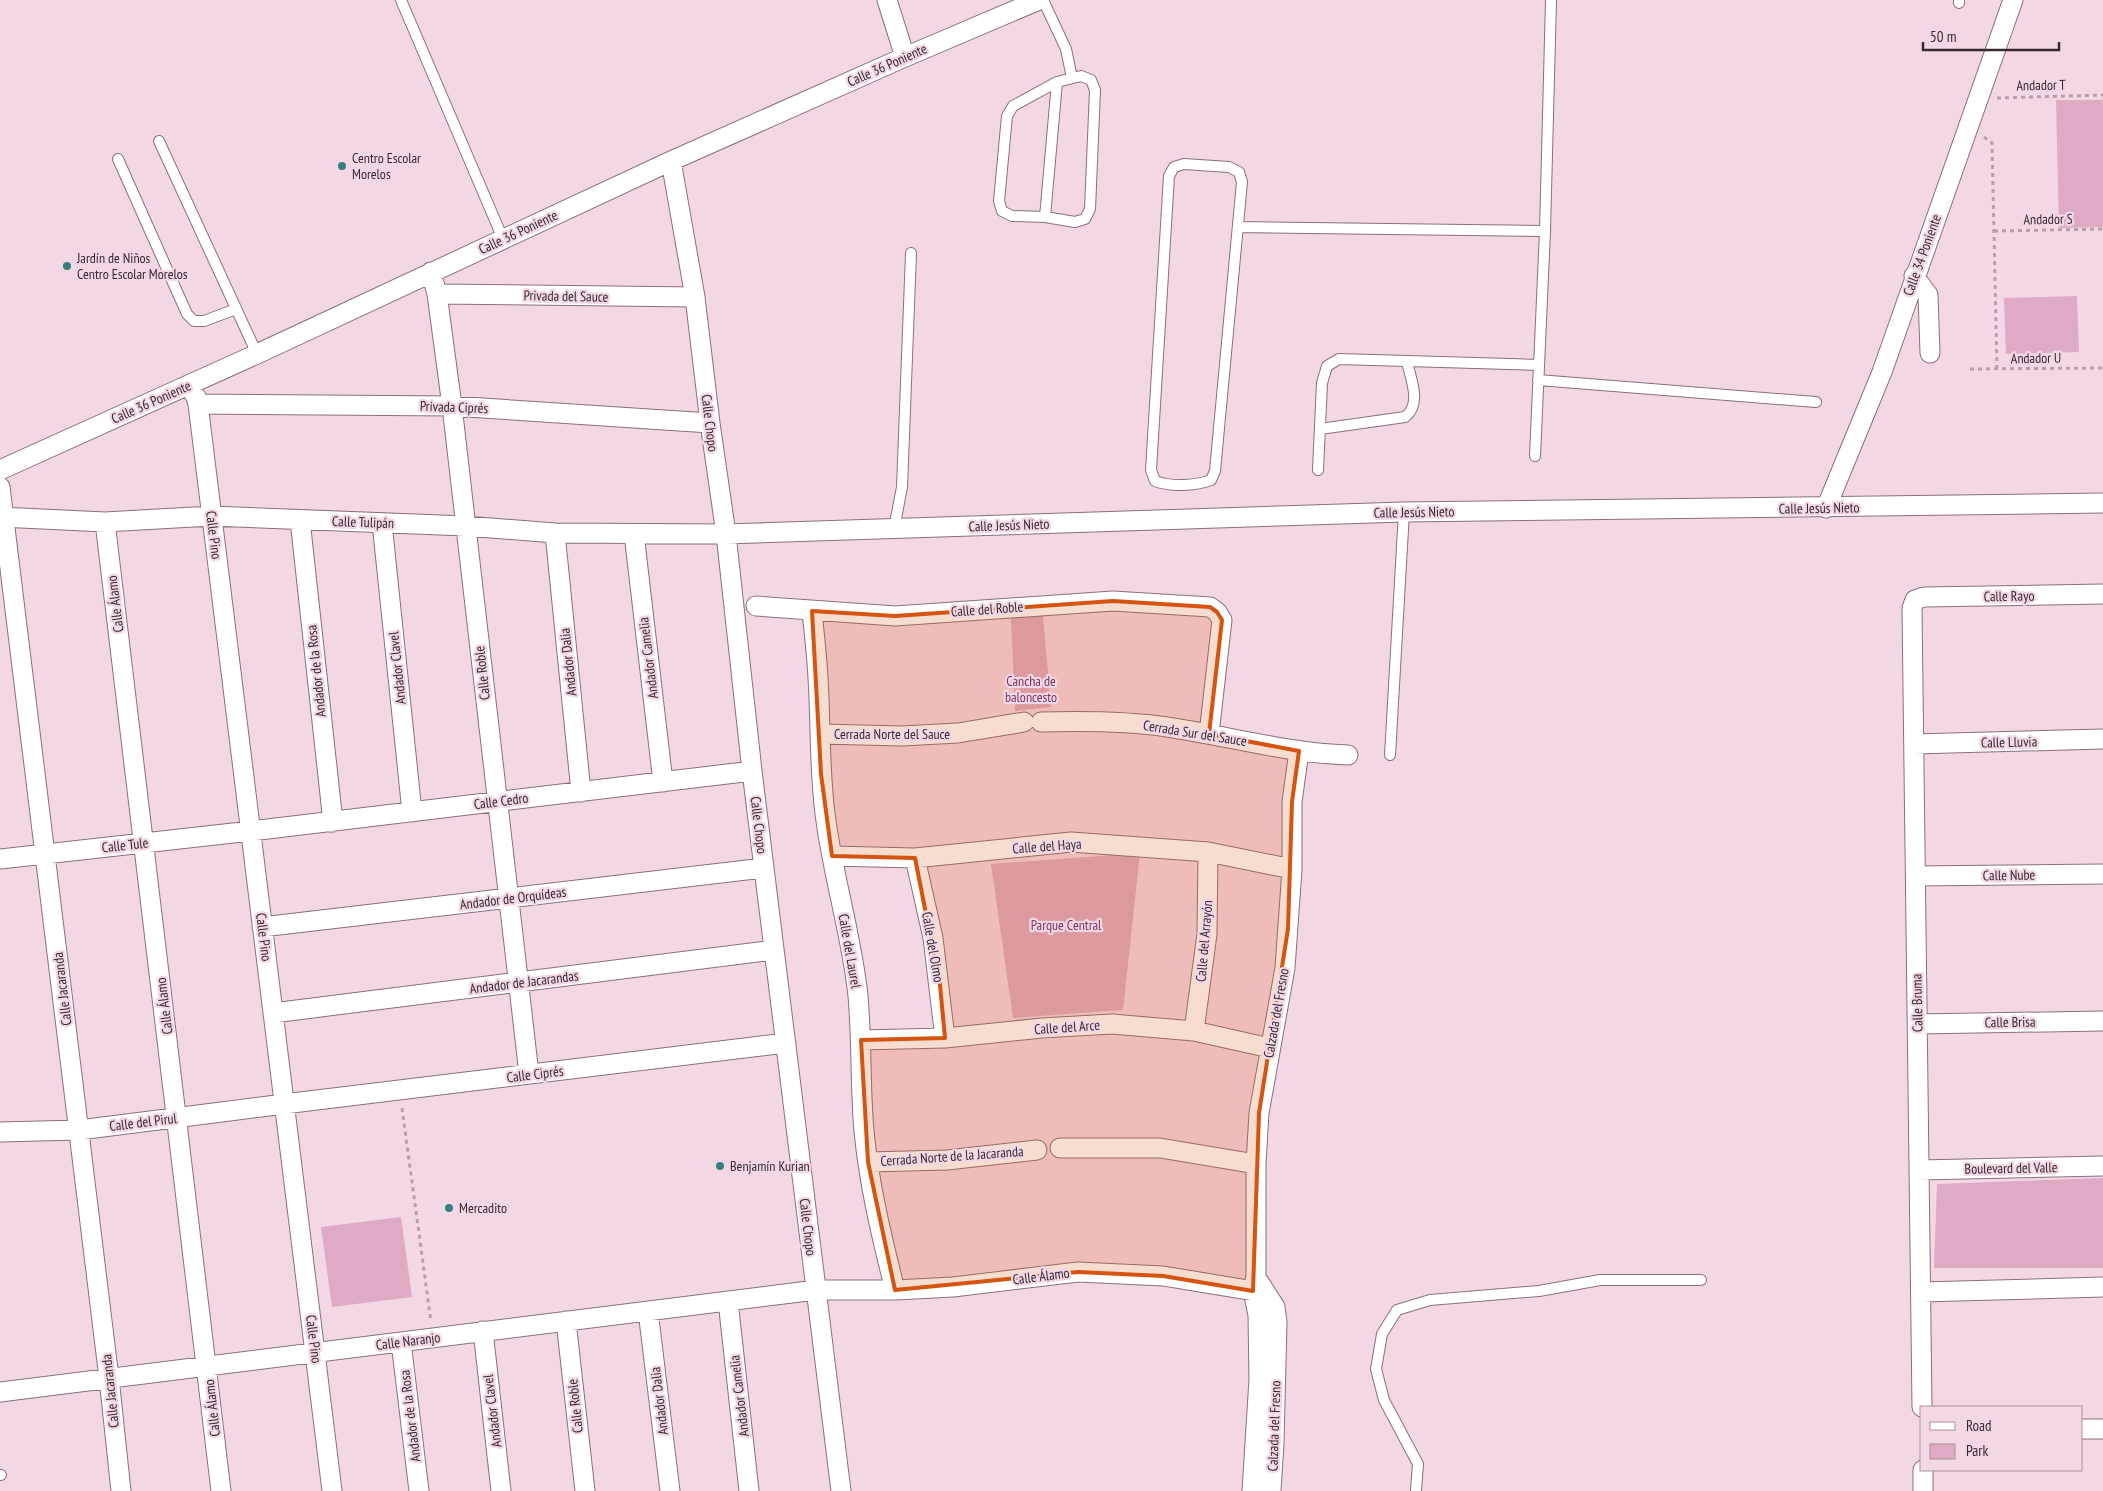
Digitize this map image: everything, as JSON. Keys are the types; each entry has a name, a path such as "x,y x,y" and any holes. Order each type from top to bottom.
{"street":[{"path":"887,0 905,57"},
{"name":"Calle 36 Poniente","path":"0,470 257,354 671,161 1039,0"},
{"name":"Calle 34 Poniente","path":"1826,508 1882,372 1914,276 2013,0"},
{"name":"Calle Chopo","path":"671,161 696,298 710,423 726,534 752,772 841,1491"},
{"name":"Calle Roble","path":"431,272 436,294 452,406 496,802 529,1074"},
{"path":"1914,276 1928,295 1930,354"},
{"name":"Privada del Sauce","path":"436,294 696,298"},
{"name":"Calle Pino","path":"188,385 198,404 332,1491"},
{"name":"Privada Ciprés","path":"198,404 452,406 710,423"},
{"name":"Calle Jacaranda","path":"0,488 1,517 46,854 121,1491"},
{"name":"Calle Jesús Nieto","path":"726,534 1404,512 2103,503"},
{"name":"Calle Tulipán","path":"1,517 105,522 211,516 466,526 555,533 726,534"},
{"name":"Andador de la Rosa","path":"300,520 333,822"},
{"name":"Calle Álamo","path":"105,522 222,1491"},
{"name":"Andador Clavel","path":"382,523 412,812"},
{"name":"Andador Dalia","path":"555,533 581,792"},
{"name":"Andador Camelia","path":"634,534 663,782"},
{"name":"Calle Rayo","path":"1915,600 1924,597 2103,594"},
{"name":"Calle Bruma","path":"1915,600 1912,608 1922,1406"},
{"name":"Calle del Roble","path":"756,606 895,616 1113,601 1210,608 1217,612 1222,620 1209,734"},
{"name":"Calle del Laurel","path":"812,611 818,678 826,820 858,994 864,1129 868,1162 881,1234 895,1290"},
{"name":"Cerrada Sur del Sauce","path":"1033,722 1110,721 1209,734 1299,751 1348,755"},
{"name":"Cerrada Norte del Sauce","path":"820,734 902,736 958,733 1033,722"},
{"name":"Calle Lluvia","path":"1914,744 2103,739"},
{"name":"Calzada del Fresno","path":"1252,1491 1258,1379 1256,1164 1259,1113 1285,968 1292,869 1292,802 1299,751"},
{"name":"Calle Cedro","path":"251,831 752,772"},
{"name":"Calle Tule","path":"0,859 251,831"},
{"name":"Calle del Haya","path":"832,856 915,858 1071,842 1208,852 1292,869"},
{"name":"Calle del Arrayón","path":"1194,1031 1207,934 1208,852"},
{"name":"Calle del Olmo","path":"915,858 934,938 945,1038"},
{"name":"Andador de Orquídeas","path":"262,926 764,868"},
{"name":"Calle Nube","path":"1916,876 2103,874"},
{"name":"Andador de Jacarandas","path":"273,1013 774,950"},
{"name":"Calle Brisa","path":"1918,1024 2103,1021"},
{"name":"Calle del Arce","path":"861,1040 945,1038 1042,1028 1112,1024 1148,1025 1194,1031 1270,1048"},
{"name":"Calle Ciprés","path":"284,1104 786,1044"},
{"name":"Calle del Pirul","path":"0,1132 79,1130 284,1104"},
{"path":"1060,1148 1160,1148 1256,1164"},
{"name":"Cerrada Norte de la Jacaranda","path":"868,1162 947,1160 1037,1150"},
{"name":"Boulevard del Valle","path":"1919,1170 2103,1166"},
{"name":"Calle Álamo","path":"816,1290 895,1290 953,1287 1078,1272 1163,1276 1258,1286"},
{"name":"Calzada del Fresno","path":"1258,1286 1275,1307 1277,1322 1271,1491"},
{"path":"1921,1292 2103,1287"},
{"name":"Calle Naranjo","path":"0,1392 816,1290"},
{"name":"Andador Camelia","path":"728,1301 749,1491"},
{"name":"Andador Dalia","path":"648,1310 670,1491"},
{"name":"Calle Roble","path":"566,1321 584,1491"},
{"name":"Andador Clavel","path":"483,1331 501,1491"},
{"name":"Andador de la Rosa","path":"401,1342 419,1491"},
{"path":"2083,1429 2103,1429"},
{"path":"1923,1471 1923,1491"}],"lane":[{"path":"401,0 503,239"},
{"path":"1043,0 1066,49 1072,78"},
{"path":"1535,456 1545,231 1551,0"},
{"path":"1080,76 1091,80 1095,90 1090,209 1085,219 1075,222 1045,217 1012,216 1002,211 999,201 1006,116 1013,106 1057,82 1080,76"},
{"path":"1045,217 1057,82"},
{"path":"159,141 257,354"},
{"path":"118,159 187,314 194,321 204,321 236,309"},
{"path":"1184,164 1211,166 1229,168 1239,172 1242,182 1238,227 1215,471 1211,480 1202,483 1165,485 1155,481 1151,470 1170,176 1174,167 1184,164"},
{"path":"1238,227 1545,231"},
{"path":"894,529 902,487 911,253"},
{"path":"1318,470 1322,382 1327,366 1339,358 1407,362 1539,365"},
{"path":"1320,429 1404,417 1412,411 1415,402 1407,362"},
{"path":"1538,380 1816,402"},
{"path":"1390,755 1404,512"},
{"path":"1416,1491 1418,1464 1384,1400 1376,1369 1382,1334 1397,1310 1430,1300 1539,1290 1600,1280 1701,1280"}],"path":[{"name":"Andador T","path":"1979,98 2103,95"},
{"path":"1969,125 1992,143 1996,370"},
{"name":"Andador S","path":"1994,231 2103,229"},
{"name":"Andador U","path":"1970,369 2103,368"},
{"path":"400,1090 433,1338"}],"highlighted area":[{"path":"1113,601 1210,607 1217,612 1222,620 1209,734 1299,751 1292,802 1288,929 1259,1113 1253,1291 1163,1276 1078,1272 895,1290 868,1162 861,1040 945,1038 940,985 915,858 832,856 821,774 812,611 895,616"}],"green space":[{"path":"2056,100 2103,100 2103,227 2059,228"},
{"path":"2077,296 2079,352 2006,354 2004,298"},
{"name":"Cancha de baloncesto","path":"1043,615 1051,707 1015,711 1011,617"},
{"name":"Parque Central","path":"1140,853 1123,1010 1013,1018 991,864"},
{"path":"2103,1178 2103,1268 1934,1268 1937,1184"},
{"path":"401,1217 412,1297 332,1307 321,1227"}],"place":[{"name":"Centro Escolar Morelos","path":"342,166"},
{"name":"Jardín de Niños Centro Escolar Morelos","path":"67,266"},
{"name":"Benjamín Kurian","path":"720,1166"},
{"name":"Mercadito","path":"449,1208"}]}
